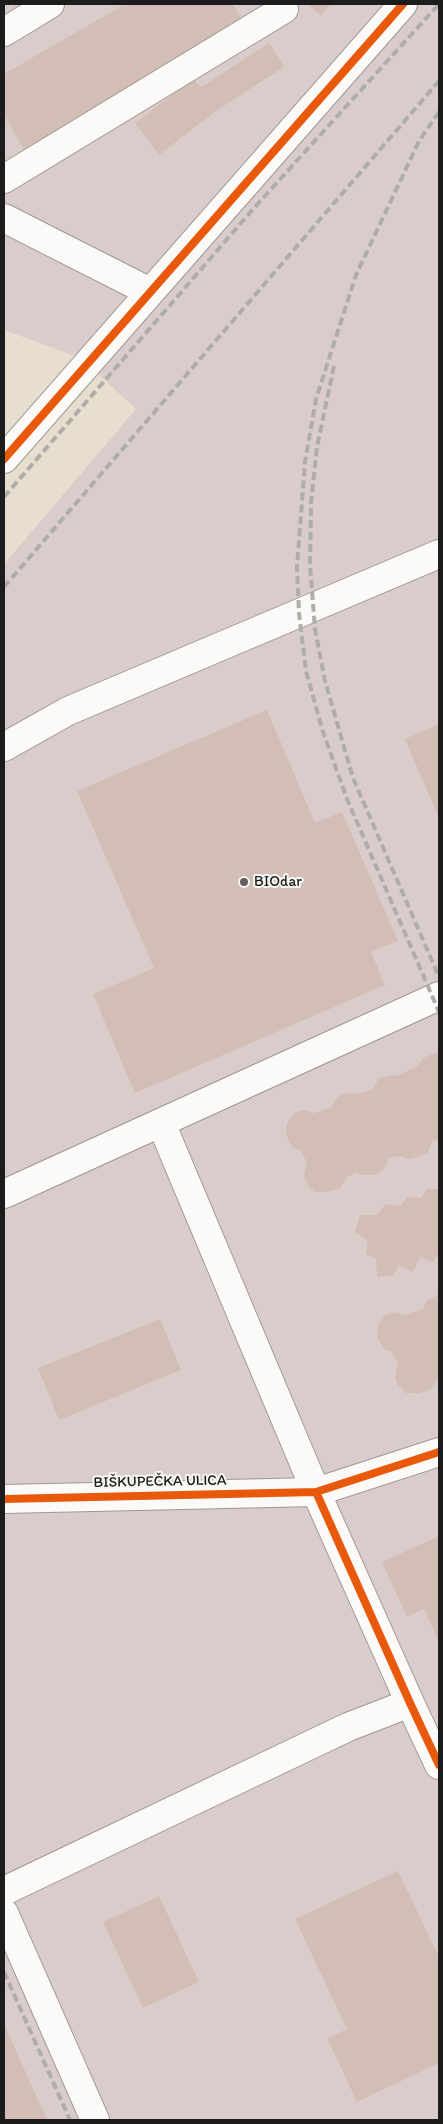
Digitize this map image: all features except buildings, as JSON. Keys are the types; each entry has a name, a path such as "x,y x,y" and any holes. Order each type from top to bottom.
{"street":[{"path":"4,32 50,4"},
{"path":"4,179 284,9 278,4"},
{"path":"4,459 404,4"},
{"path":"4,218 150,292"},
{"path":"4,747 68,711 439,554"},
{"path":"4,1194 439,996"},
{"path":"161,1122 316,1492 410,1703 432,1733 439,1765"},
{"name":"BIŠKUPEČKA ULICA","path":"4,1499 316,1492 439,1452"},
{"path":"4,1891 348,1727 410,1703"},
{"path":"4,1912 95,2120"}],"shaded area":[{"path":"4,4 439,4 439,2120 4,2120 4,564 136,409 81,358 4,330"}],"railway":[{"path":"4,497 254,208 439,4"},
{"path":"4,587 439,81"},
{"path":"439,112 419,141 356,275 316,399 305,462 297,567 299,613 306,671 323,732 347,799 439,1012"},
{"path":"334,366 317,447 311,503 310,565 315,629 325,681 353,778 439,977"},
{"path":"4,1972 70,2120"}],"cycle path":[{"path":"4,459 403,4"},
{"path":"4,1499 316,1492 439,1452"},
{"path":"316,1492 439,1765"}],"place":[{"name":"BIOdar","path":"244,882"}]}
